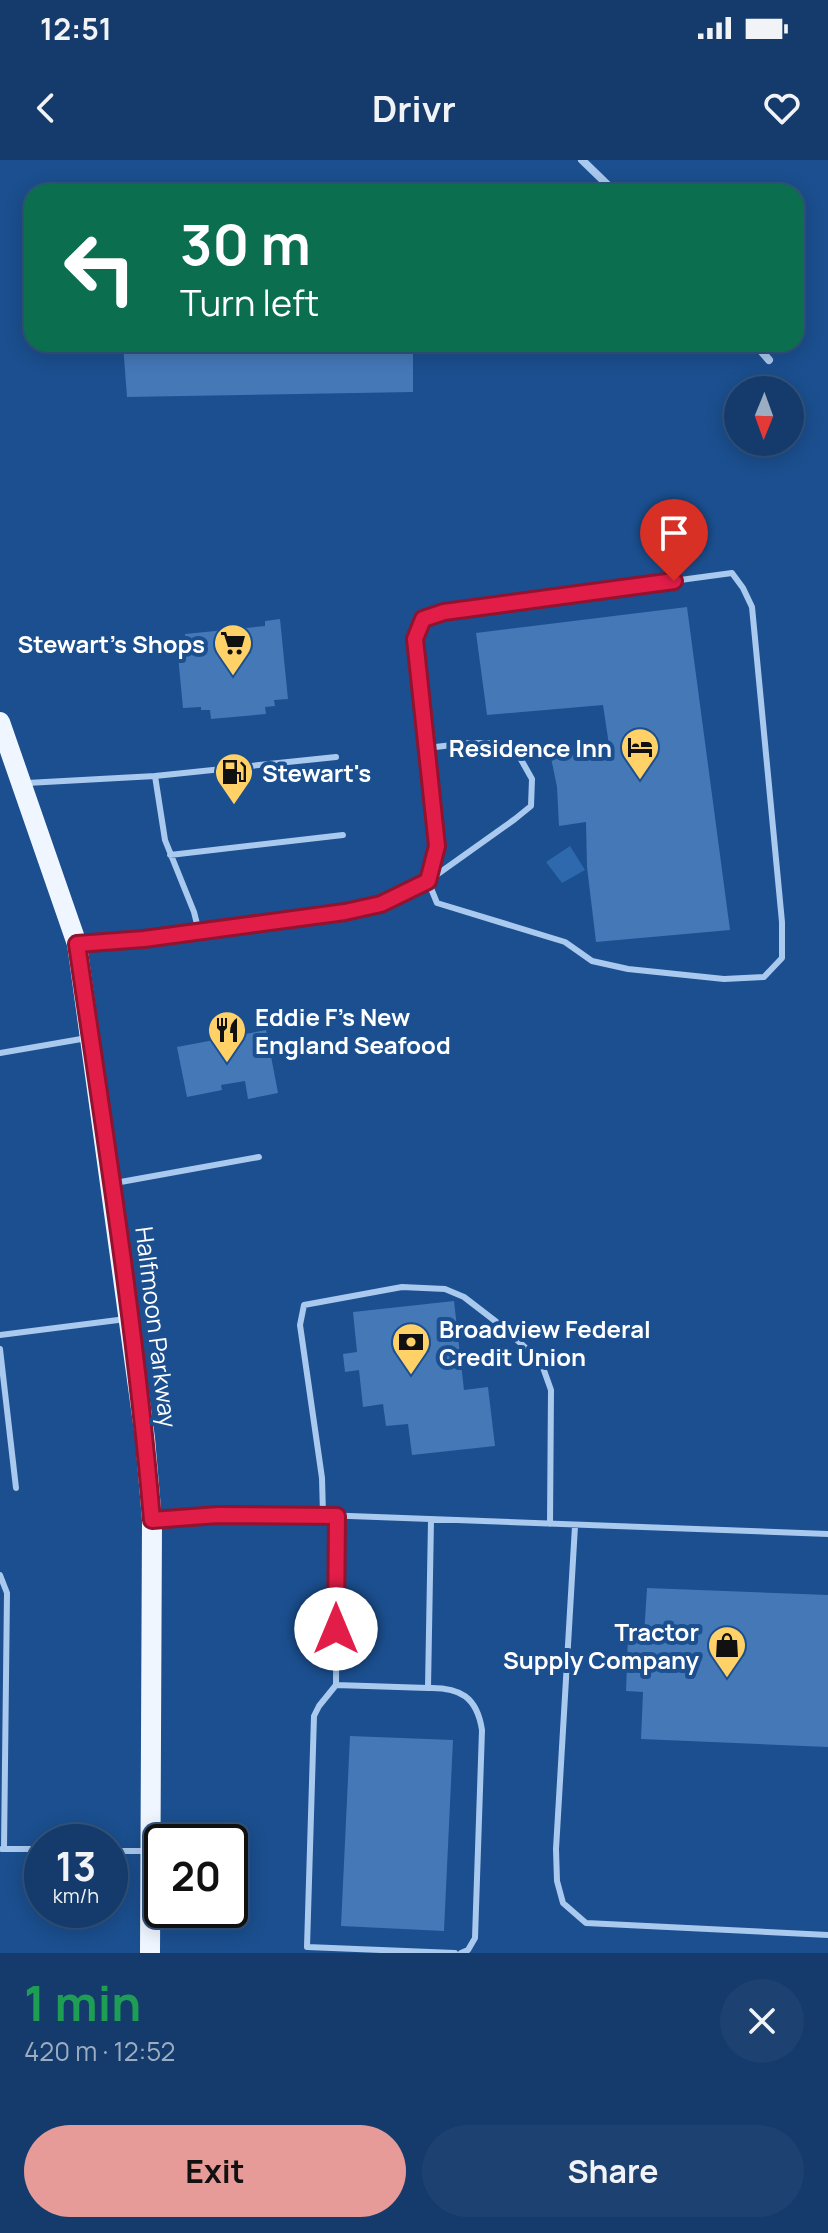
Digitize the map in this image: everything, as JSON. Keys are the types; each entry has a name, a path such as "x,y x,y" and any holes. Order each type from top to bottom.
{"main road":[{"name":"Halfmoon Parkway","path":"2,732 77,944 112,1184 145,1438 152,1520 150,1824"},
{"name":"Halfmoon Parkway","path":"150,1928 150,1953"}],"street":[{"path":"582,160 607,184"},
{"path":"762,352 769,360"}],"lane":[{"path":"732,573 752,607 782,922 782,958 764,977 724,979 628,969 592,961 565,942 437,903 428,881 437,846 415,639 423,619 444,612 732,573"},
{"path":"77,944 199,932 345,912 381,904 428,881 531,806 532,779 519,756 497,743 427,748"},
{"path":"21,783 155,776 336,757"},
{"path":"155,776 165,840 199,932"},
{"path":"170,855 343,835"},
{"path":"0,1053 91,1038"},
{"path":"112,1184 259,1157"},
{"path":"323,1515 322,1478 300,1325 304,1305 402,1287 445,1289 464,1297 541,1362 551,1390 550,1524"},
{"path":"0,1335 129,1319"},
{"path":"0,1349 16,1488"},
{"path":"152,1520 218,1515 323,1515 828,1534"},
{"path":"336,1685 449,1689 466,1696 475,1706 482,1730 475,1938 468,1950 458,1953 307,1947 314,1716 336,1685 337,1516"},
{"path":"428,1688 431,1520"},
{"path":"575,1526 556,1849 557,1881 563,1903 586,1923 828,1935"},
{"path":"0,1575 7,1593 2,1849 24,1849"}],"shaded area":[{"path":"570,846 585,870 562,883 546,862"}],"building":[{"path":"124,352 413,352 413,392 127,397"},
{"path":"687,607 730,930 596,942 587,867 586,822 559,826 557,787 549,748 609,745 603,705 487,715 476,633"},
{"name":"Stewart's Shops","path":"280,619 288,699 274,700 275,706 265,707 266,714 211,719 210,710 183,708 178,656 188,654 185,634 265,626 265,621"},
{"name":"Eddie F's New England Seafood","path":"266,1030 278,1093 248,1099 245,1081 221,1085 222,1090 187,1097 177,1047"},
{"path":"454,1301 464,1390 488,1387 495,1446 412,1455 408,1424 386,1426 383,1404 363,1407 359,1370 345,1372 343,1354 357,1352 353,1312"},
{"name":"Tractor Supply Company","path":"647,1588 828,1595 828,1747 641,1739 643,1692 626,1691 628,1635 644,1635"},
{"path":"350,1736 453,1740 444,1931 341,1926"}],"place":[{"name":"Stewart's Shops","path":"233,677"},
{"name":"Residence Inn","path":"640,781"},
{"name":"Stewart's","path":"234,806"},
{"name":"Eddie F's New England Seafood","path":"227,1064"},
{"name":"Broadview Federal Credit Union","path":"411,1376"},
{"name":"Tractor Supply Company","path":"727,1679"}],"route":[{"path":"336,1629 337,1516 218,1515 152,1520 145,1438 112,1184 77,944 144,939 345,912 381,904 428,881 437,846 415,639 423,619 444,612 674,581"}]}
